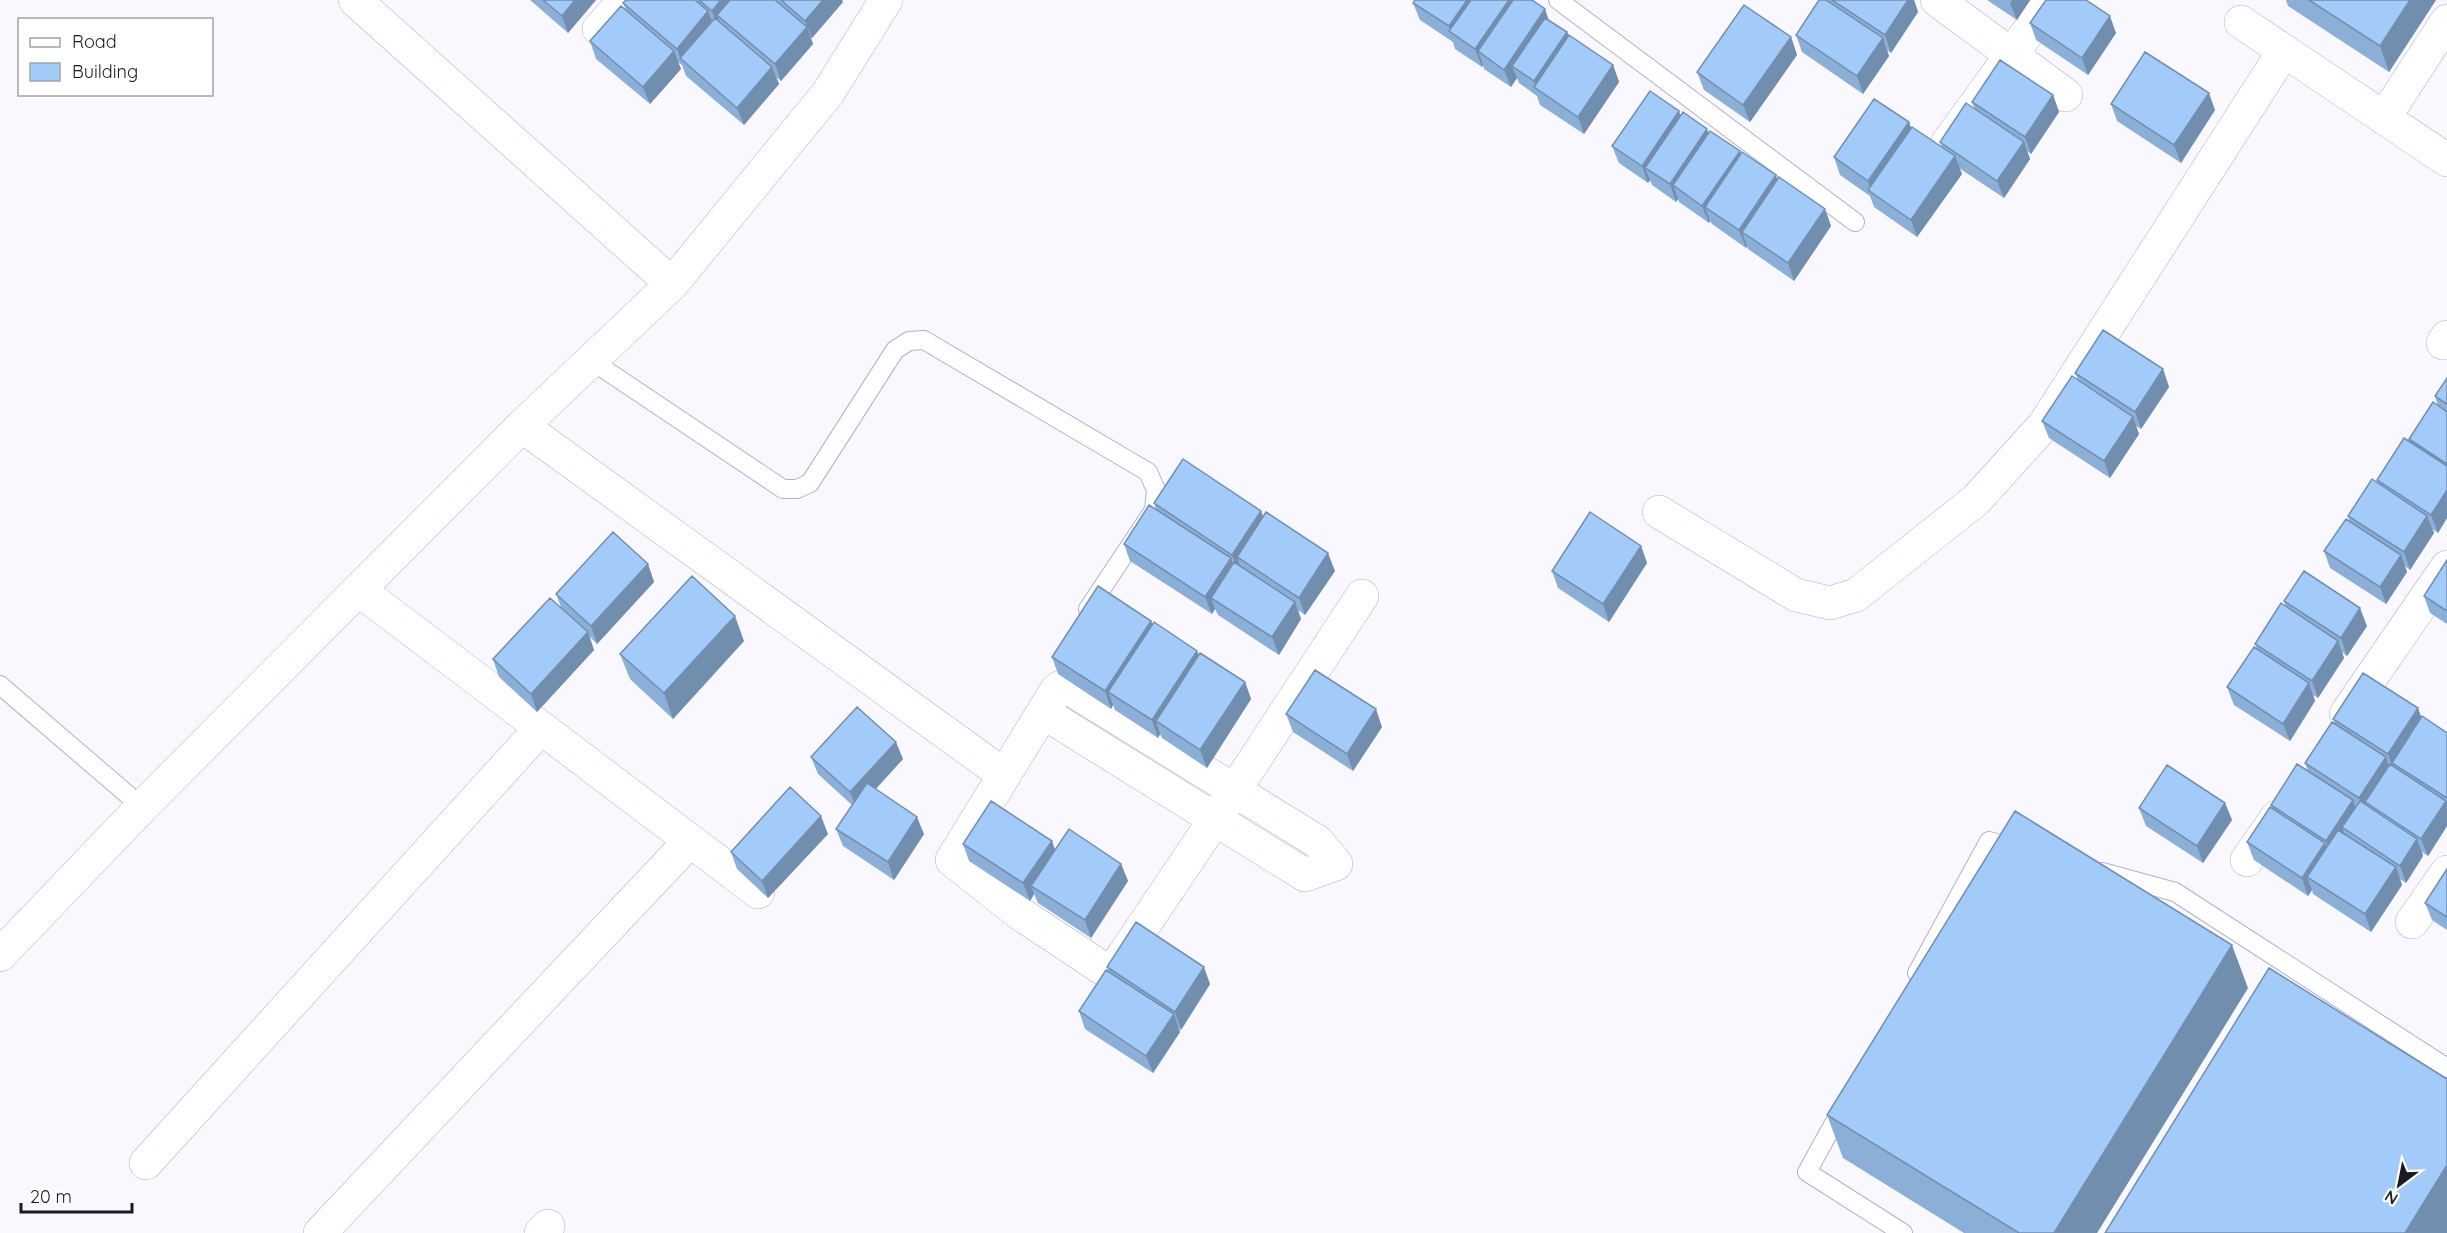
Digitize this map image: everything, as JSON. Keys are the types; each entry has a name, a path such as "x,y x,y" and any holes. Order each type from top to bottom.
{"street":[{"path":"356,0 672,285"},
{"path":"599,29 624,0"},
{"path":"0,955 142,807 522,426 672,285 828,93 886,0"},
{"path":"1937,0 2066,95"},
{"path":"1947,144 2051,0"},
{"path":"2384,118 2447,21"},
{"path":"2241,22 2447,160"},
{"path":"1659,512 1796,595 1830,603 1856,595 1976,500 2044,424 2284,51"},
{"path":"522,426 1004,775"},
{"path":"2327,743 2447,567"},
{"path":"359,590 758,892"},
{"path":"1054,691 952,860 1019,913 1111,974 1215,822 1362,596"},
{"path":"1072,690 1318,842 1336,864 1305,875 1215,822 1054,691 1072,690"},
{"path":"146,1163 541,728"},
{"path":"2247,860 2294,792"},
{"path":"320,1233 690,841"},
{"path":"2412,922 2447,872"}],"lane":[{"path":"1558,0 1855,222"},
{"path":"592,361 783,489 797,489 810,483 895,350 909,341 924,340 1148,472 1156,490 1154,510 1078,624"},
{"path":"0,685 142,807"},
{"path":"1909,986 1989,842 2032,853"},
{"path":"2087,868 2175,892 2447,1068"},
{"path":"1853,1089 1808,1172 1903,1233"}],"building":[{"path":"543,0 575,0 562,16"},
{"path":"626,0 695,0 708,11 677,49 623,3"},
{"path":"699,0 721,0 712,11"},
{"path":"730,0 775,0 807,27 775,64 717,15"},
{"path":"781,0 823,0 805,21"},
{"path":"1415,0 1467,0 1449,26 1413,3"},
{"path":"1471,0 1509,0 1475,49 1449,31"},
{"path":"1513,0 1532,0 1545,9 1504,70 1478,51"},
{"path":"1819,0 1826,0 1883,38 1857,76 1796,35"},
{"path":"1832,0 1908,0 1885,35"},
{"path":"2046,0 2086,0 2110,16 2082,58 2030,23"},
{"path":"2309,0 2410,0 2380,46"},
{"path":"1744,5 1791,37 1743,105 1697,72"},
{"path":"621,6 674,51 643,87 590,41"},
{"path":"715,18 772,67 737,108 680,58"},
{"path":"1545,18 1567,32 1534,81 1512,66"},
{"path":"1569,35 1613,65 1578,117 1534,87"},
{"path":"2145,52 2209,93 2174,145 2111,104"},
{"path":"2000,60 2053,95 2025,137 1972,102"},
{"path":"1650,91 1679,111 1642,166 1612,146"},
{"path":"1874,99 1909,122 1868,181 1834,157"},
{"path":"1966,103 2024,142 1997,181 1940,142"},
{"path":"1683,112 1707,129 1670,184 1645,168"},
{"path":"1912,127 1955,156 1911,220 1868,190"},
{"path":"1710,131 1740,151 1702,206 1673,185"},
{"path":"1742,152 1776,175 1739,230 1705,207"},
{"path":"1779,177 1825,209 1788,263 1742,232"},
{"path":"2103,330 2163,369 2135,412 2075,373"},
{"path":"2072,376 2133,417 2104,461 2042,421"},
{"path":"2447,378 2447,404 2435,396"},
{"path":"2433,402 2447,412 2447,464 2409,439"},
{"path":"2404,438 2447,466 2447,490 2431,515 2377,480"},
{"path":"1183,459 1261,511 1232,555 1154,503"},
{"path":"2372,479 2427,516 2404,552 2348,516"},
{"path":"1149,505 1231,558 1205,597 1124,544"},
{"path":"1266,512 1328,553 1299,598 1237,557"},
{"path":"1590,512 1641,546 1603,604 1552,571"},
{"path":"2346,519 2401,555 2380,587 2324,551"},
{"path":"613,532 648,564 591,626 556,594"},
{"path":"2447,560 2447,611 2424,596"},
{"path":"1234,562 1295,602 1272,637 1211,598"},
{"path":"2304,571 2360,608 2341,638 2284,601"},
{"path":"692,576 735,616 664,693 620,654"},
{"path":"1098,586 1151,621 1105,691 1052,657"},
{"path":"550,598 588,632 531,694 493,659"},
{"path":"2281,603 2338,641 2312,681 2255,644"},
{"path":"1154,622 1197,651 1152,720 1108,692"},
{"path":"2254,647 2309,683 2283,724 2227,687"},
{"path":"1200,653 1245,682 1200,750 1156,721"},
{"path":"1315,670 1376,709 1347,754 1286,714"},
{"path":"2363,673 2418,708 2388,754 2333,719"},
{"path":"857,707 896,742 850,792 811,757"},
{"path":"2422,716 2447,733 2447,798 2392,763"},
{"path":"2332,722 2386,757 2359,798 2305,763"},
{"path":"2297,764 2353,800 2326,841 2271,805"},
{"path":"2390,764 2446,801 2421,839 2365,802"},
{"path":"2167,765 2225,803 2197,846 2139,808"},
{"path":"867,783 917,817 888,862 836,829"},
{"path":"790,787 821,816 762,881 731,852"},
{"path":"991,801 1052,841 1023,883 963,844"},
{"path":"2360,801 2417,839 2400,866 2342,827"},
{"path":"2270,807 2325,843 2302,878 2247,842"},
{"path":"2015,811 2232,945 2054,1233 2019,1233 1827,1115"},
{"path":"1069,829 1121,864 1085,920 1031,886"},
{"path":"2338,830 2396,867 2365,914 2307,877"},
{"path":"2447,869 2447,917 2425,903"},
{"path":"1136,922 1204,967 1175,1012 1107,967"},
{"path":"2269,968 2447,1079 2447,1165 2405,1233 2105,1233"},
{"path":"1106,970 1174,1014 1146,1056 1079,1011"}]}
